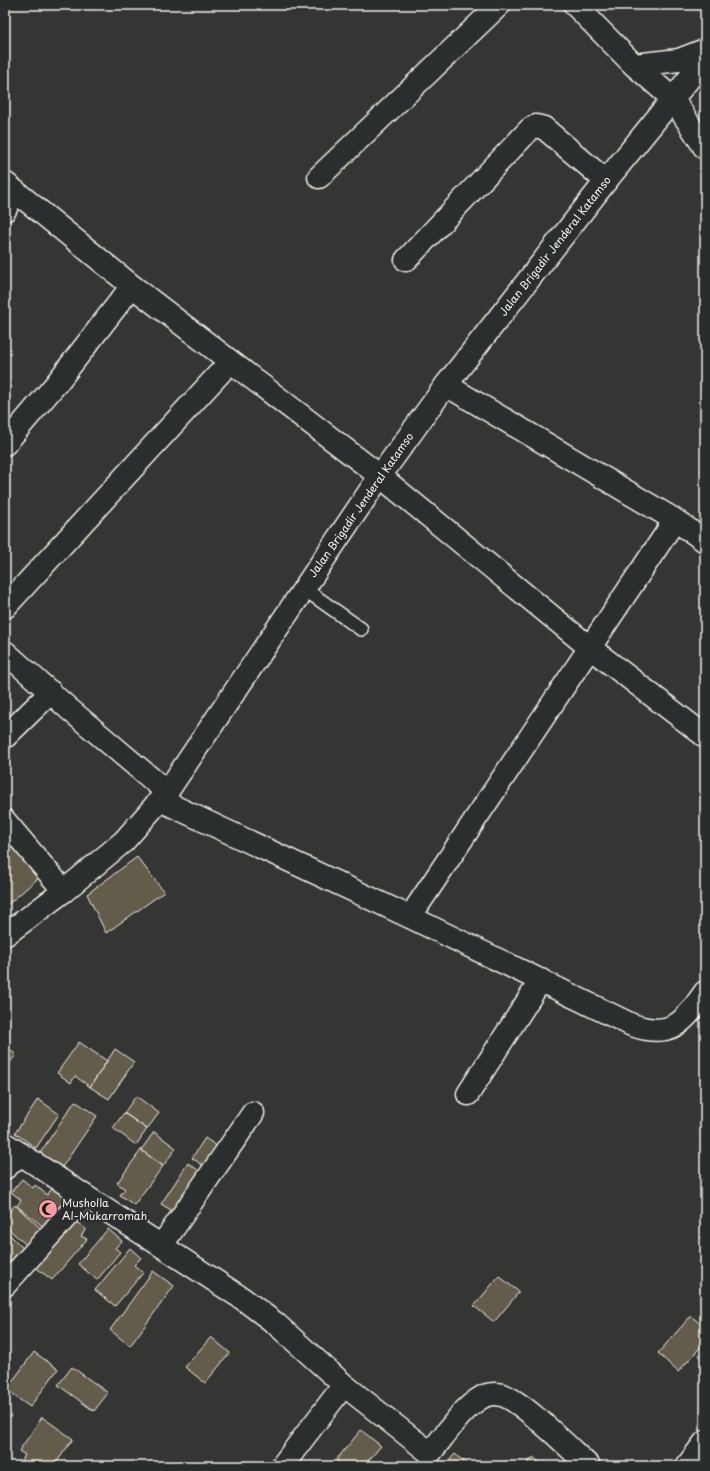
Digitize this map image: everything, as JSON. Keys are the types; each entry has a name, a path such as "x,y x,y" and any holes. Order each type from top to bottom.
{"street":[{"path":"319,177 499,5"},
{"path":"575,5 634,65 673,99 705,148"},
{"path":"634,65 679,60 705,50"},
{"name":"Jalan Brigadir Jenderal Katamso","path":"5,934 64,891 124,841 164,796 303,588 380,476 446,385 606,181 705,59"},
{"path":"406,260 530,129 536,126 544,128 606,181"},
{"path":"5,210 10,187 132,286 380,476 590,647 705,736"},
{"path":"5,444 56,384 132,286"},
{"path":"5,607 230,362"},
{"path":"446,385 674,520 705,541"},
{"path":"410,917 674,520"},
{"path":"5,652 51,692 164,796 632,1025 645,1029 656,1030 677,1026 687,1018 705,992"},
{"path":"5,737 51,692"},
{"path":"5,821 64,891"},
{"path":"468,1094 541,980"},
{"path":"162,1245 253,1113"},
{"path":"10,1155 84,1196 162,1245 225,1287 275,1323 425,1460 469,1407 479,1398 491,1394 502,1395 518,1404 589,1466"},
{"path":"5,1286 84,1196"},
{"path":"282,1466 344,1385"},
{"path":"687,1466 705,1442"}],"lane":[{"path":"303,588 361,629"}],"building":[{"path":"5,829 44,873 5,907"},
{"path":"137,857 164,892 106,933 87,894"},
{"path":"79,1042 107,1061 90,1087 75,1076 71,1083 57,1073"},
{"path":"5,1045 16,1055 5,1068"},
{"path":"115,1049 134,1062 109,1099 90,1087"},
{"path":"136,1096 159,1113 147,1129 124,1113"},
{"path":"38,1099 59,1114 36,1148 15,1133"},
{"path":"75,1101 97,1116 62,1167 40,1153"},
{"path":"124,1113 147,1129 136,1145 113,1128"},
{"path":"154,1132 176,1148 163,1166 141,1150"},
{"path":"205,1138 221,1149 208,1169 192,1158"},
{"path":"141,1150 163,1166 134,1205 120,1195 125,1189 117,1183"},
{"path":"188,1163 205,1175 179,1215 161,1204"},
{"path":"22,1179 33,1188 35,1185 47,1195 54,1186 74,1202 50,1232 17,1206 21,1200 11,1192"},
{"path":"15,1205 47,1234 32,1250 5,1226 5,1216"},
{"path":"71,1218 86,1229 81,1236 87,1239 52,1280 30,1263"},
{"path":"108,1229 122,1241 115,1248 120,1252 97,1280 78,1264"},
{"path":"5,1230 27,1252 5,1274"},
{"path":"130,1248 141,1258 134,1265 143,1273 115,1306 95,1290"},
{"path":"153,1271 174,1286 130,1346 110,1330"},
{"path":"499,1276 519,1292 494,1322 474,1306"},
{"path":"691,1316 705,1328 705,1342 678,1372 658,1353"},
{"path":"211,1337 230,1353 205,1383 185,1367"},
{"path":"34,1352 58,1369 30,1407 6,1390"},
{"path":"72,1367 108,1393 94,1411 58,1385"},
{"path":"42,1417 73,1439 54,1466 28,1466 21,1461 25,1455 19,1451"},
{"path":"361,1430 381,1446 364,1466 343,1466 336,1460"},
{"path":"455,1454 469,1466 444,1466"},
{"path":"533,1457 544,1466 525,1466"}],"place":[{"name":"Musholla Al-Mukarromah","path":"48,1209"}]}
